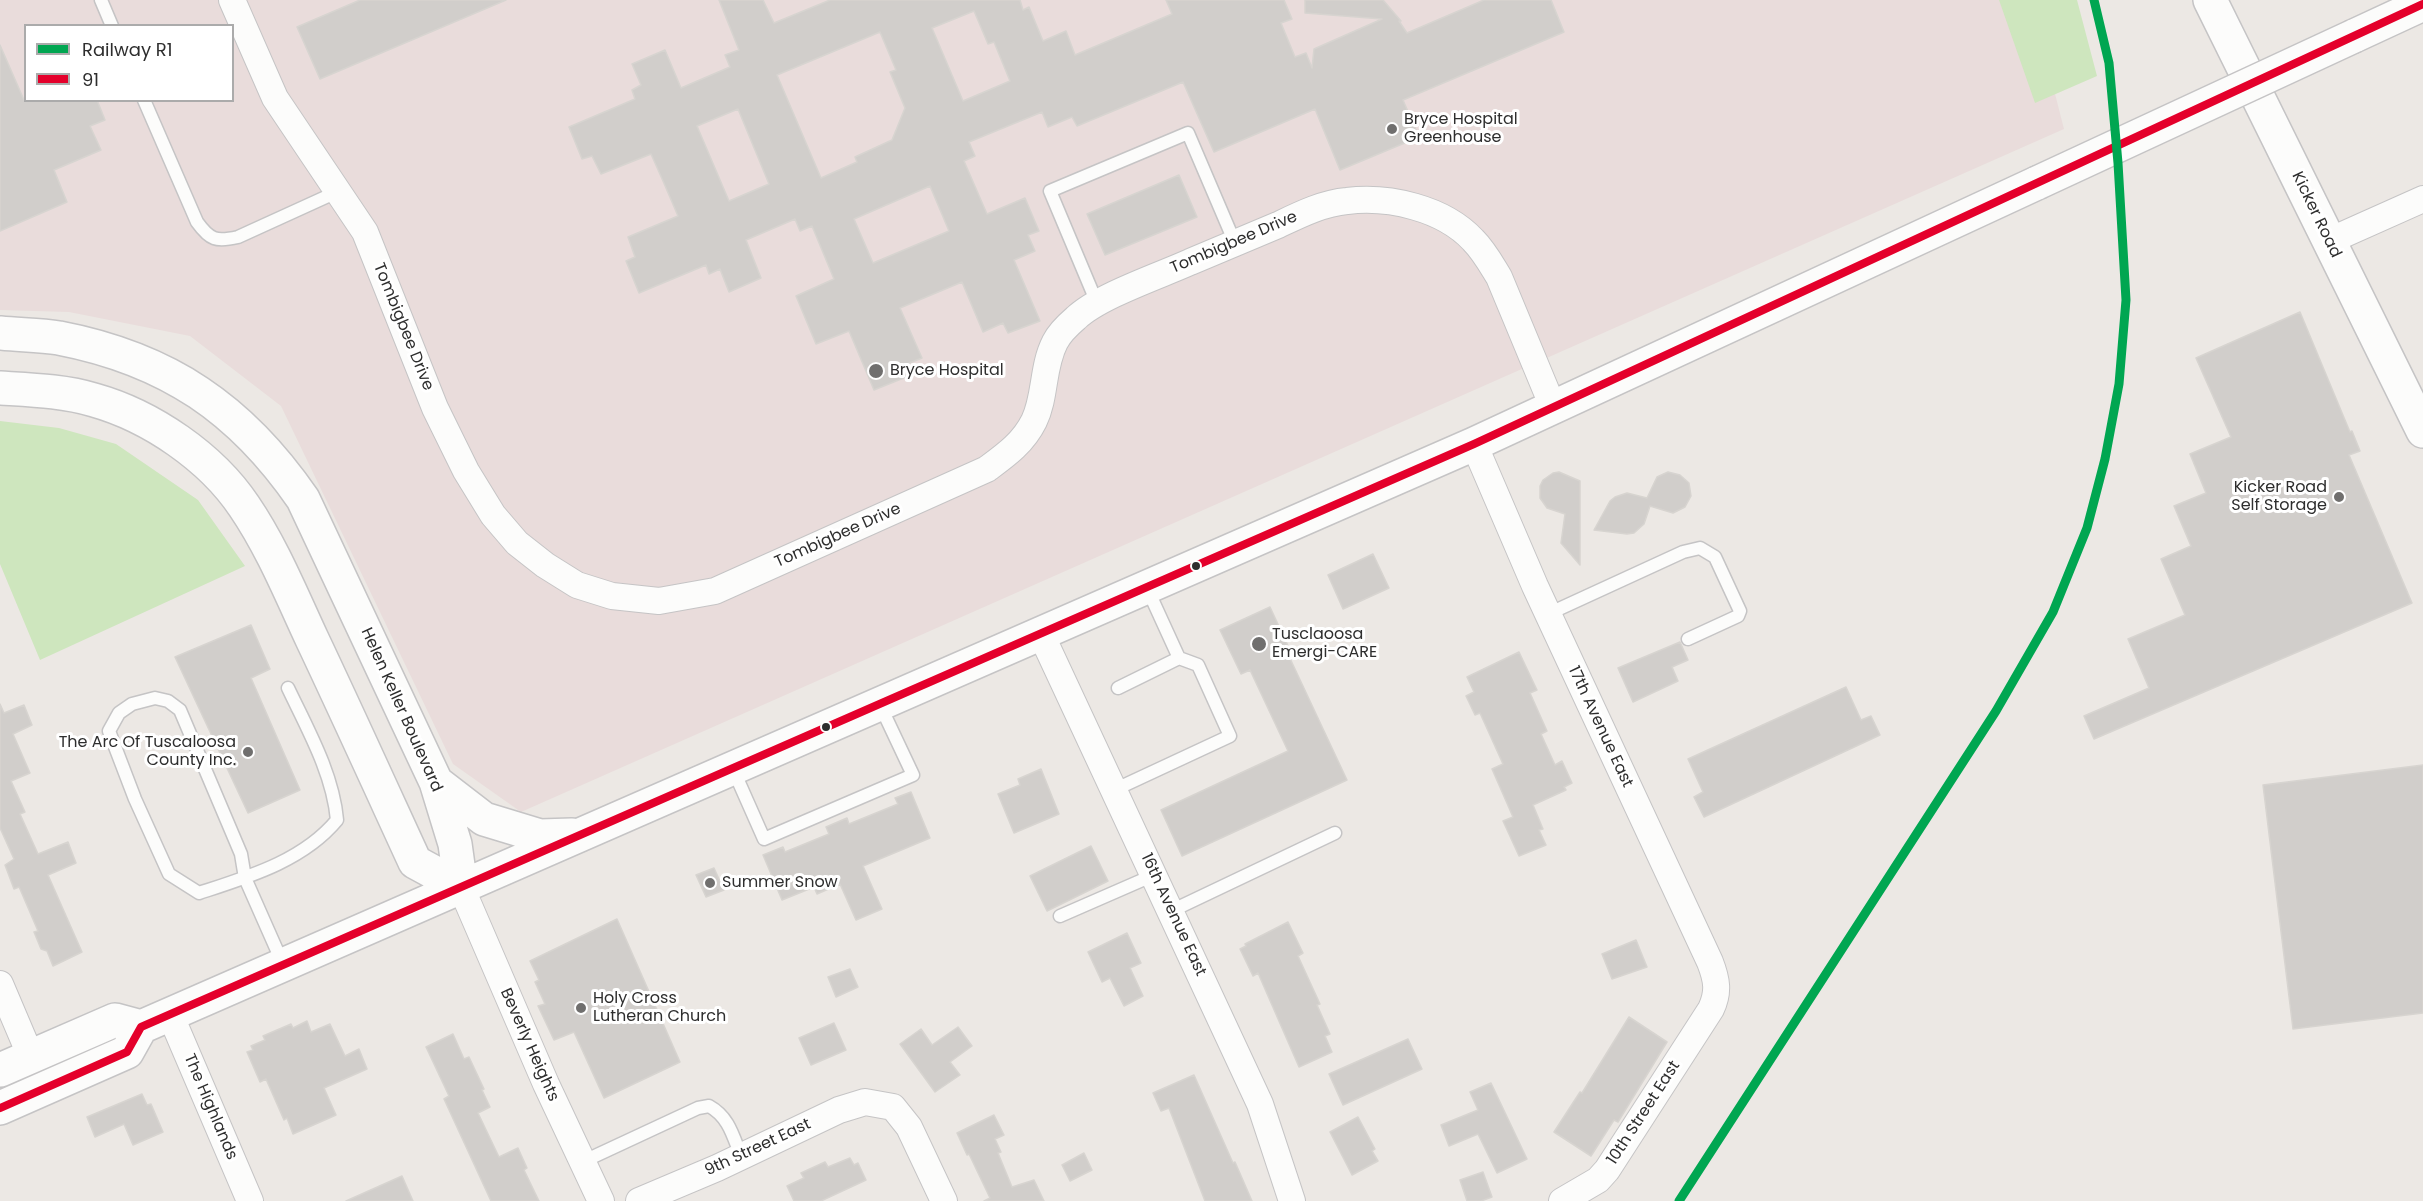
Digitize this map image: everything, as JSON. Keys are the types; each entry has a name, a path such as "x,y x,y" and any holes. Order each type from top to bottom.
{"main road":[{"name":"Kicker Road","path":"2210,0 2423,430"},
{"path":"0,1070 115,1020 156,1020 1474,444 2423,4"},
{"name":"Helen Keller Boulevard","path":"0,333 57,338 97,347 164,371 222,409 278,463 303,499 436,782 455,844 461,887"},
{"path":"0,388 53,391 94,400 116,408 136,416 168,435 211,468 243,505 275,559 415,862 461,887"},
{"path":"436,782 484,819 540,836 580,835"},
{"path":"0,1108 127,1052 156,1020"}],"street":[{"name":"Tombigbee Drive","path":"232,0 275,98 365,232 435,408 466,471 493,515 517,543 545,565 577,585 612,596 659,601 715,591 987,469 1018,446 1034,422 1044,394 1046,369 1055,341 1077,317 1097,303 1235,243 1319,208 1345,201 1372,200 1413,205 1451,223 1472,239 1488,258 1499,277 1553,407"},
{"path":"2329,241 2423,199"},
{"name":"17th Avenue East","path":"1474,444 1548,614 1710,962 1717,985 1717,996 1711,1009"},
{"name":"16th Avenue East","path":"1041,634 1260,1104 1292,1201"},
{"name":"Beverly Heights","path":"461,887 546,1084 601,1201"},
{"path":"0,984 31,1057"},
{"name":"10th Street East","path":"1562,1201 1598,1180 1607,1170 1711,1009"},
{"name":"The Highlands","path":"156,1020 250,1201"},
{"name":"9th Street East","path":"639,1201 839,1110 865,1102 893,1107 909,1127 944,1201"}],"lane":[{"path":"101,0 111,24"},
{"path":"145,102 197,222 207,237 223,241 238,237 339,191"},
{"path":"1097,303 1050,191 1188,133 1235,243"},
{"path":"1548,614 1683,552 1700,548 1715,557 1740,611 1738,616 1688,639"},
{"path":"1114,790 1230,736 1198,665 1179,658 1146,587"},
{"path":"1118,688 1179,658"},
{"path":"283,965 245,878 241,854 180,710 168,701 155,698 132,704 119,713 110,731 135,799 169,874 199,893 245,878 295,855 324,836 337,820 335,800 311,738 288,688"},
{"path":"733,768 764,839 913,775 880,704"},
{"path":"1171,911 1335,833"},
{"path":"1060,916 1154,875"},
{"path":"582,1162 698,1108 709,1106 721,1112 727,1121 741,1156"}],"shaded area":[{"name":"Bryce Hospital","path":"0,0 2031,0 2064,129 521,812 453,764 281,406 190,336 69,312 0,310"}],"green space":[{"path":"1999,0 2077,0 2097,76 2035,103"},
{"path":"0,421 59,428 116,444 198,500 245,566 40,660 0,564"}],"building":[{"path":"360,0 506,0 320,79 297,27"},
{"path":"719,0 763,0 774,23 830,0 1020,0 1023,10 1029,7 1043,41 1066,31 1075,55 1172,14 1166,0 1284,0 1292,19 1281,23 1295,57 1306,53 1312,68 1314,49 1382,19 1305,13 1305,0 1383,0 1401,21 1399,21 1407,33 1484,0 1551,0 1564,32 1403,100 1419,137 1340,170 1315,109 1214,152 1183,82 1077,126 1072,117 1048,127 1042,112 969,142 975,156 964,161 987,214 1025,198 1039,231 1028,235 1035,251 1014,260 1040,321 1008,333 1003,323 983,332 962,282 900,308 922,358 902,366 906,377 874,390 849,331 816,344 796,296 834,279 812,226 800,231 795,219 746,240 761,278 729,292 720,269 709,274 706,265 639,293 626,261 635,257 628,237 678,216 651,154 601,174 592,156 582,159 569,127 635,99 632,90 641,85 632,64 665,50 681,88 730,67 725,55 739,50","holes":["974,11 988,44 994,42 1010,81 963,101 932,28","880,32 896,70 890,72 905,108 892,140 855,157 857,162 821,178 777,75","738,109 769,184 729,201 697,126","930,186 949,231 873,263 854,219"]},
{"path":"0,45 24,102 98,102 105,120 90,126 101,150 54,170 67,202 0,231"},
{"path":"1179,175 1197,217 1105,255 1087,214"},
{"path":"2300,312 2360,451 2349,455 2412,603 2094,739 2084,716 2149,688 2128,639 2185,615 2161,559 2191,546 2174,506 2206,493 2190,454 2231,437 2196,358"},
{"path":"1559,472 1580,481 1580,565 1561,543 1565,514 1547,508 1540,498 1540,486 1543,480"},
{"path":"1668,472 1680,475 1689,483 1691,496 1685,507 1673,513 1650,506 1644,524 1634,533 1594,530 1610,501 1615,497 1627,493 1647,498 1657,477"},
{"path":"1373,554 1389,588 1343,609 1328,575"},
{"path":"1270,607 1290,650 1287,652 1347,780 1182,856 1161,810 1288,751 1250,670 1241,674 1220,630"},
{"path":"251,625 270,669 251,678 300,790 248,813 175,657"},
{"path":"1680,642 1688,660 1672,667 1678,681 1633,702 1618,668"},
{"path":"1519,652 1537,690 1530,693 1547,731 1541,734 1555,765 1562,761 1572,783 1564,787 1566,790 1533,805 1543,829 1539,830 1546,845 1519,856 1503,821 1513,817 1492,769 1503,764 1480,713 1475,715 1466,696 1474,692 1467,677"},
{"path":"1846,687 1861,720 1871,716 1880,735 1704,817 1694,797 1703,792 1688,759"},
{"path":"0,704 4,713 24,705 32,725 13,734 30,773 11,781 25,812 20,814 38,854 68,842 76,863 48,875 82,952 53,966 47,951 41,949 34,932 38,931 20,889 19,887 14,889 5,865 14,859 0,828"},
{"path":"2423,765 2423,1013 2293,1029 2263,785"},
{"path":"1041,769 1059,814 1014,833 998,794 1020,785 1018,779"},
{"path":"911,792 930,838 863,866 882,909 856,920 840,884 817,894 814,887 782,900 763,855 783,847 785,852 829,834 826,827 847,818 849,824 898,804 895,798"},
{"path":"1091,846 1108,881 1047,911 1030,876"},
{"name":"Summer Snow","path":"714,868 724,890 706,897 696,875"},
{"name":"Holy Cross Lutheran Church","path":"617,919 680,1062 604,1098 574,1032 554,1040 538,1006 545,1004 535,982 539,980 530,961"},
{"path":"1288,922 1303,953 1298,956 1320,1004 1317,1005 1330,1034 1325,1036 1332,1052 1299,1067 1258,973 1253,976 1240,949 1246,946 1245,944"},
{"path":"1127,933 1141,963 1130,968 1143,996 1124,1006 1110,978 1102,982 1088,952"},
{"path":"1636,940 1647,967 1612,979 1602,954"},
{"path":"850,969 858,987 836,997 828,977"},
{"path":"1629,1017 1667,1042 1618,1122 1614,1120 1591,1156 1554,1132 1580,1092 1582,1093"},
{"path":"307,1021 311,1032 330,1024 345,1056 359,1049 367,1069 324,1088 336,1115 293,1134 287,1118 284,1120 266,1079 260,1082 247,1052 253,1050 251,1046 265,1040 263,1036 291,1024 293,1028"},
{"path":"834,1023 846,1050 811,1065 799,1038"},
{"path":"958,1027 972,1046 950,1062 960,1075 935,1092 900,1044 921,1029 932,1045"},
{"path":"453,1034 464,1059 469,1057 484,1089 482,1090 490,1107 478,1113 499,1157 518,1148 527,1168 524,1170 539,1201 491,1201 444,1099 449,1096 426,1047"},
{"path":"1408,1039 1422,1069 1343,1105 1329,1074"},
{"path":"1194,1075 1252,1201 1205,1201 1169,1108 1161,1111 1153,1093"},
{"path":"1491,1083 1527,1159 1497,1173 1478,1134 1449,1146 1441,1125 1478,1110 1470,1092"},
{"path":"142,1094 147,1105 151,1104 163,1132 133,1145 124,1124 95,1137 87,1117"},
{"path":"994,1115 1004,1135 995,1139 1001,1152 998,1153 1012,1187 1034,1180 1044,1201 984,1201 990,1198 957,1133"},
{"path":"1358,1117 1375,1149 1372,1151 1378,1161 1352,1175 1330,1132"},
{"path":"1084,1153 1092,1170 1070,1181 1062,1165"},
{"path":"850,1158 854,1165 858,1163 866,1180 821,1201 794,1201 787,1186 804,1178 801,1173 825,1162 828,1167"},
{"path":"1483,1172 1492,1197 1481,1201 1467,1201 1460,1180"},
{"path":"402,1176 413,1201 346,1201"}],"rail line":[{"name":"R1","path":"1679,1201 1996,711 2053,612 2087,528 2105,459 2119,384 2126,300 2118,163 2109,63 2094,0"}],"transit line":[{"name":"91","path":"0,1108 127,1052 141,1027 1474,444 2423,4"}],"place":[{"name":"Bryce Hospital Greenhouse","path":"1392,129"},
{"name":"Bryce Hospital","path":"876,371"},
{"name":"Kicker Road Self Storage","path":"2339,497"},
{"name":"Tusclaoosa Emergi-CARE","path":"1259,644"},
{"name":"The Arc Of Tuscaloosa County Inc.","path":"248,752"},
{"name":"Summer Snow","path":"710,883"},
{"name":"Holy Cross Lutheran Church","path":"581,1008"}]}
